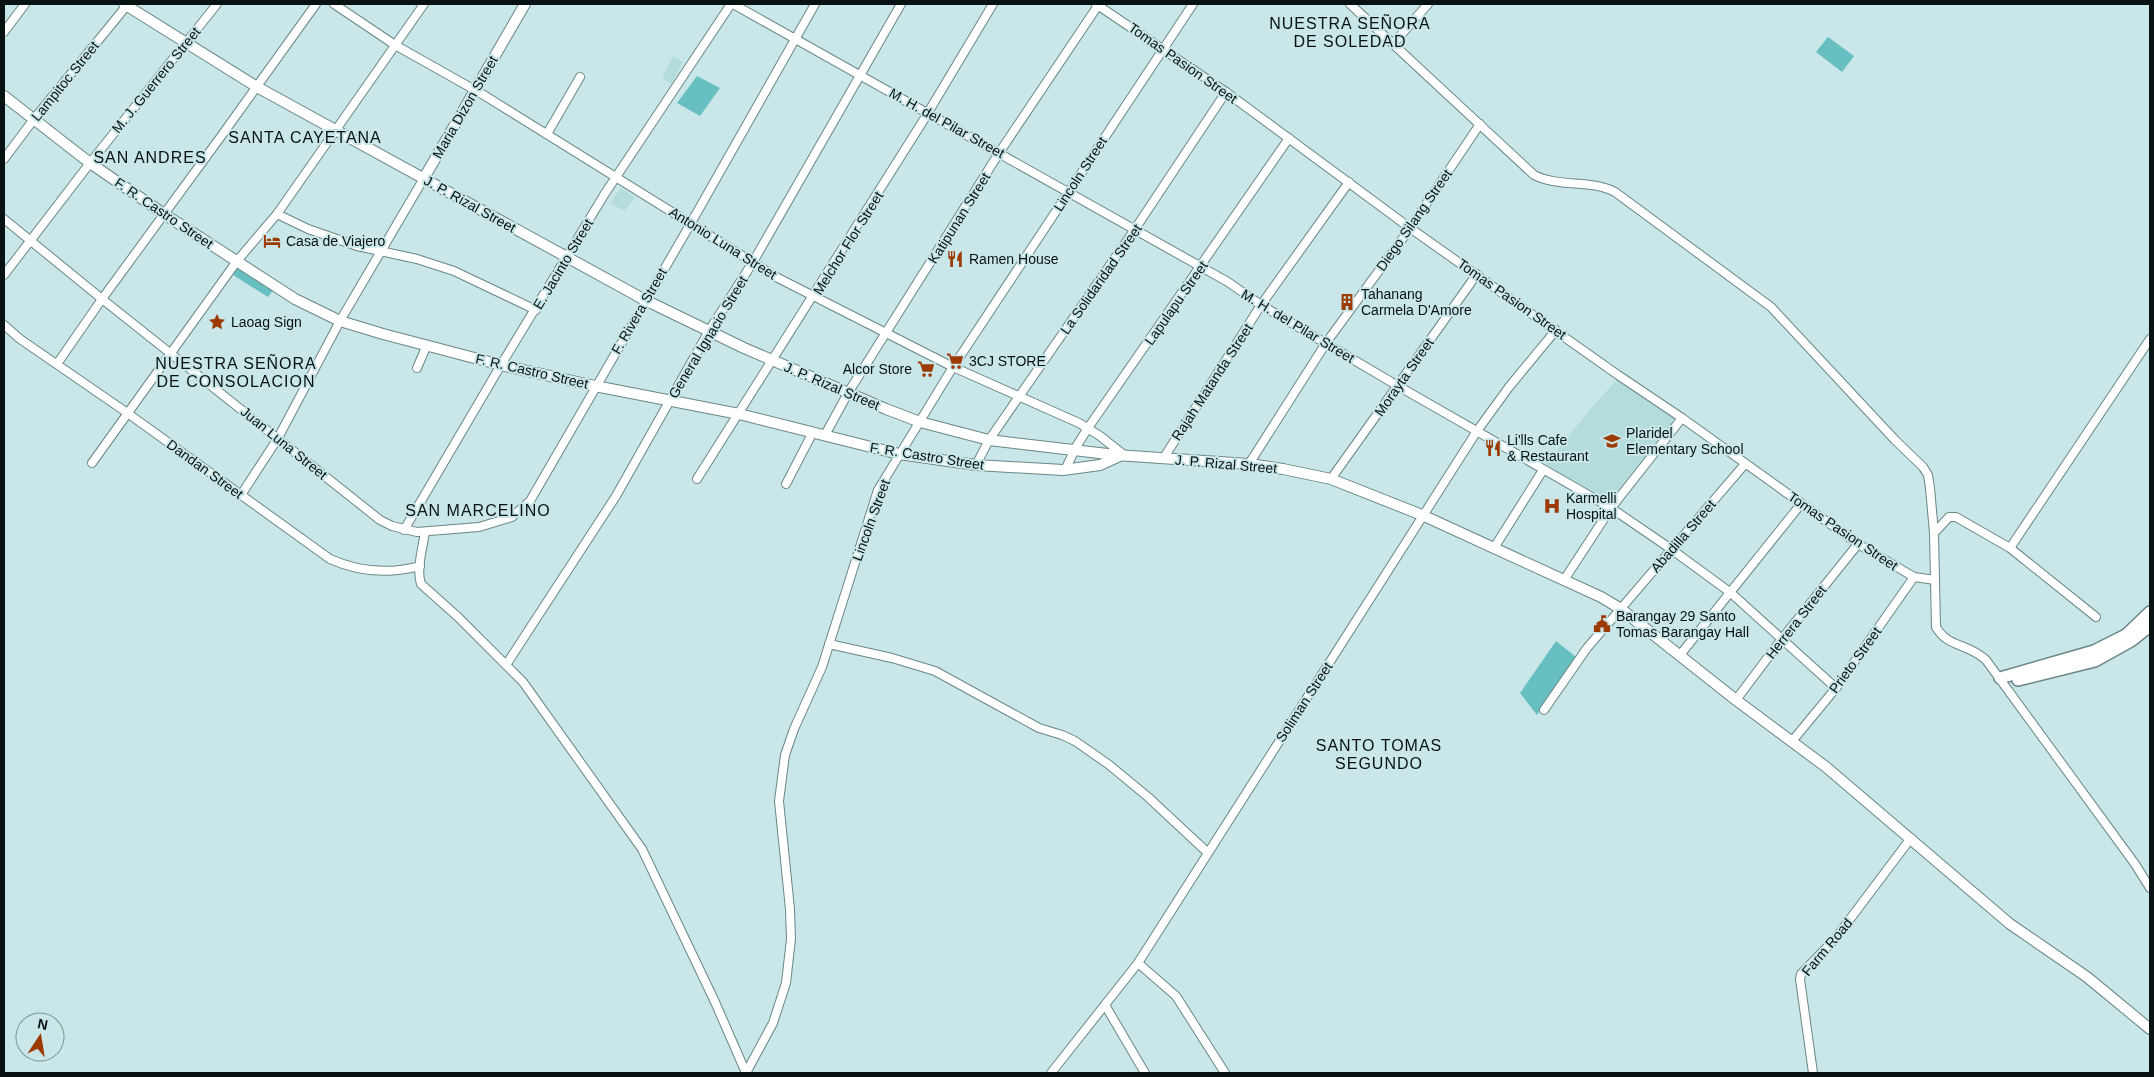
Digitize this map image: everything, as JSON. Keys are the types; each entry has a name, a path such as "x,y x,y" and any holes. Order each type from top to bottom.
{"main road":[{"name":"J. P. Rizal Street","path":"126,4 257,86 645,300 772,361 920,422 989,440 1163,459 1249,464 1331,479 1422,515 1601,597 1621,609 1736,700 1793,740 1911,838 2010,924 2088,978 2150,1029"},
{"name":"Maria Dizon Street","path":"424,178 525,4"},
{"name":"F. R. Castro Street","path":"4,96 90,163 164,214 295,299 340,320 500,365 739,414 899,454 976,465 1066,470 1100,465 1124,455"},
{"path":"2002,681 2094,651 2126,635 2150,612"},
{"path":"2002,681 2095,661 2131,641 2150,626"}],"street":[{"path":"4,32 25,4"},
{"name":"Lampitoc Street","path":"4,159 126,4"},
{"name":"M. J. Guerrero Street","path":"4,275 90,163 217,4"},
{"path":"57,364 316,4"},
{"name":"Antonio Luna Street","path":"334,4 395,45 475,90 753,262 814,297 953,367 1088,428 1124,455"},
{"path":"92,463 126,412 237,261 277,214 424,4"},
{"name":"M. H. del Pilar Street","path":"732,4 928,112 1228,282 1261,305 1398,386 1611,508 1672,549 1731,593 1836,688"},
{"name":"E. Jacinto Street","path":"404,530 500,365 568,258 601,200 667,97 732,4"},
{"name":"F. Rivera Street","path":"404,530 425,532 491,524 512,517 530,500 691,223 815,4"},
{"name":"General Ignacio Street","path":"506,665 616,496 709,331 753,262 900,4"},
{"name":"Melchor Flor Street","path":"698,479 814,297 993,4"},
{"name":"Tomas Pasion Street","path":"1097,4 1226,92 1410,228 1682,418 1858,544 1914,577 1935,580"},
{"name":"Katipunan Street","path":"824,435 848,393 999,153 1097,4"},
{"name":"Lincoln Street","path":"746,1073 773,1023 786,983 791,939 790,909 779,801 782,765 794,729 822,667 878,490 953,367 1162,48 1193,4"},
{"path":"1350,4 1527,168 1542,179 1607,188 1626,198 1771,307 1895,440 1923,467 1928,475 1930,488 1934,533 1936,626 1940,634 1946,640 1977,651 1986,660 2150,888"},
{"path":"1394,44 1428,4"},
{"path":"547,134 580,77"},
{"name":"La Solidaridad Street","path":"976,465 989,440 1135,229 1226,92"},
{"name":"Diego Silang Street","path":"1249,464 1326,343 1410,228 1480,124"},
{"name":"Lapulapu Street","path":"1066,470 1088,428 1289,138"},
{"name":"Maria Dizon Street","path":"240,495 278,438 340,320 424,178"},
{"name":"Rajah Matanda Street","path":"1163,459 1261,305 1349,182"},
{"path":"277,214 308,230 380,253 417,259 454,271 536,310"},
{"name":"Juan Luna Street","path":"4,219 30,242 380,520 404,530"},
{"name":"Morayta Street","path":"1331,479 1477,274"},
{"name":"Dandan Street","path":"4,325 20,339 126,412 330,559 342,564 384,571 403,571 420,566"},
{"name":"Soliman Street","path":"1051,1073 1138,963 1207,852 1343,644 1476,431 1556,330"},
{"path":"2010,548 2150,339"},
{"path":"417,368 427,346"},
{"path":"1564,580 1611,508 1682,418"},
{"path":"786,484 813,432"},
{"name":"Abadilla Street","path":"1544,710 1587,648 1745,464"},
{"path":"1494,548 1543,470"},
{"path":"1680,655 1801,504"},
{"path":"1934,533 1952,516 2010,548 2096,617"},
{"path":"425,532 420,579 426,589 458,616 537,699 642,849 715,1002 746,1073"},
{"name":"Herrera Street","path":"1736,700 1781,640 1858,544"},
{"name":"Prieto Street","path":"1793,740 1836,688 1914,577"},
{"path":"829,644 892,658 935,671 1031,724 1074,741 1108,764 1155,803 1207,852"},
{"name":"Farm Road","path":"1813,1073 1801,974 1835,939 1911,838"},
{"path":"1138,963 1176,996 1226,1073"},
{"path":"1105,1005 1145,1073"}],"shaded area":[{"path":"1828,37 1854,56 1842,72 1816,52"},
{"path":"673,56 683,62 671,84 662,78"},
{"path":"697,76 720,88 700,116 677,103"},
{"path":"621,188 635,197 625,211 610,203"},
{"path":"239,267 274,289 268,297 233,275"},
{"name":"Plaridel Elementary School","path":"1617,380 1678,417 1611,505 1545,465 1593,406"},
{"path":"1556,641 1576,657 1537,715 1520,693"}],"place":[{"name":"Casa de Viajero","path":"272,241"},
{"name":"Ramen House","path":"955,259"},
{"name":"Tahanang Carmela D'Amore","path":"1347,302"},
{"name":"Laoag Sign","path":"217,322"},
{"name":"3CJ STORE","path":"955,361"},
{"name":"Alcor Store","path":"926,369"},
{"name":"Plaridel Elementary School","path":"1612,441"},
{"name":"Li'lls Cafe & Restaurant","path":"1493,448"},
{"name":"Karmelli Hospital","path":"1552,506"},
{"name":"Barangay 29 Santo Tomas Barangay Hall","path":"1602,624"}],"district":[{"name":"NUESTRA SEÑORA DE SOLEDAD","path":"1350,32"},
{"name":"SANTA CAYETANA","path":"305,137"},
{"name":"SAN ANDRES","path":"150,157"},
{"name":"NUESTRA SEÑORA DE CONSOLACION","path":"236,372"},
{"name":"SAN MARCELINO","path":"478,510"},
{"name":"SANTO TOMAS SEGUNDO","path":"1379,754"}]}
